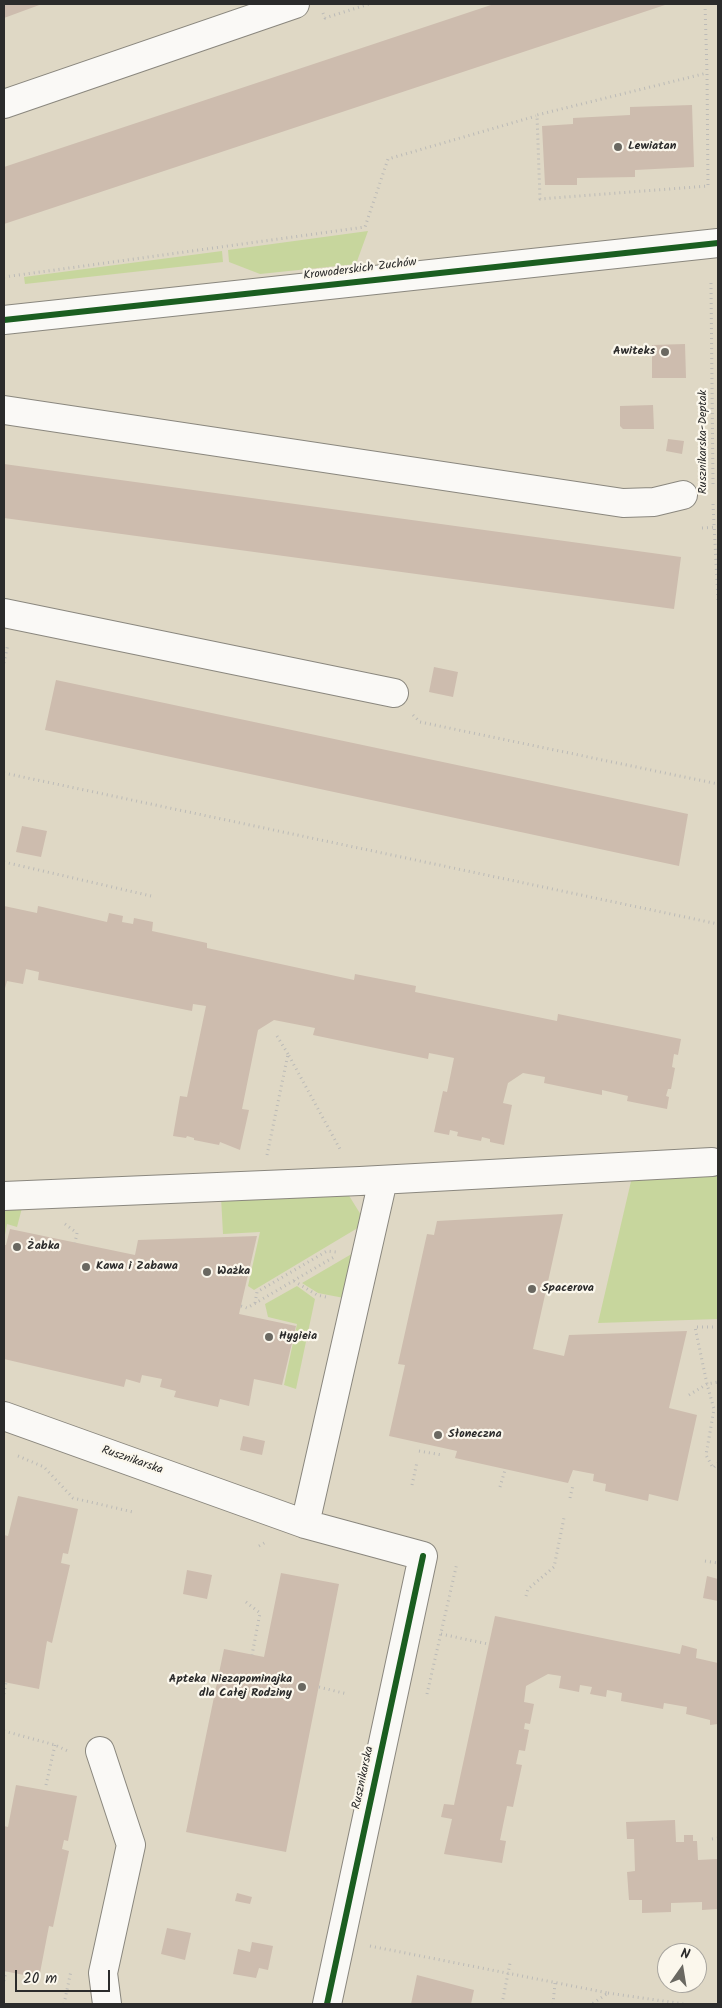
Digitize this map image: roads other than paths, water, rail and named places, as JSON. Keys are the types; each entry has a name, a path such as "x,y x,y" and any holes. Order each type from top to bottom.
{"street":[{"path":"4,104 295,4"},
{"name":"Krowoderskich Zuchów","path":"4,320 718,243"},
{"path":"4,410 623,502 654,502 682,495"},
{"path":"7,624 394,693"},
{"path":"4,1196 372,1180 712,1162"},
{"path":"305,1524 372,1180"},
{"name":"Rusznikarska","path":"4,1416 305,1524 423,1556 328,2004"},
{"path":"100,1751 131,1845 103,1973 107,2004"}],"place":[{"name":"Lewiatan","path":"618,147"},
{"name":"Awiteks","path":"665,352"},
{"name":"Żabka","path":"17,1247"},
{"name":"Kawa i Zabawa","path":"86,1267"},
{"name":"Ważka","path":"207,1272"},
{"name":"Spacerova","path":"532,1289"},
{"name":"Hygieia","path":"269,1337"},
{"name":"Słoneczna","path":"438,1435"},
{"name":"Apteka Niezapominajka dla Całej Rodziny","path":"302,1687"}]}
